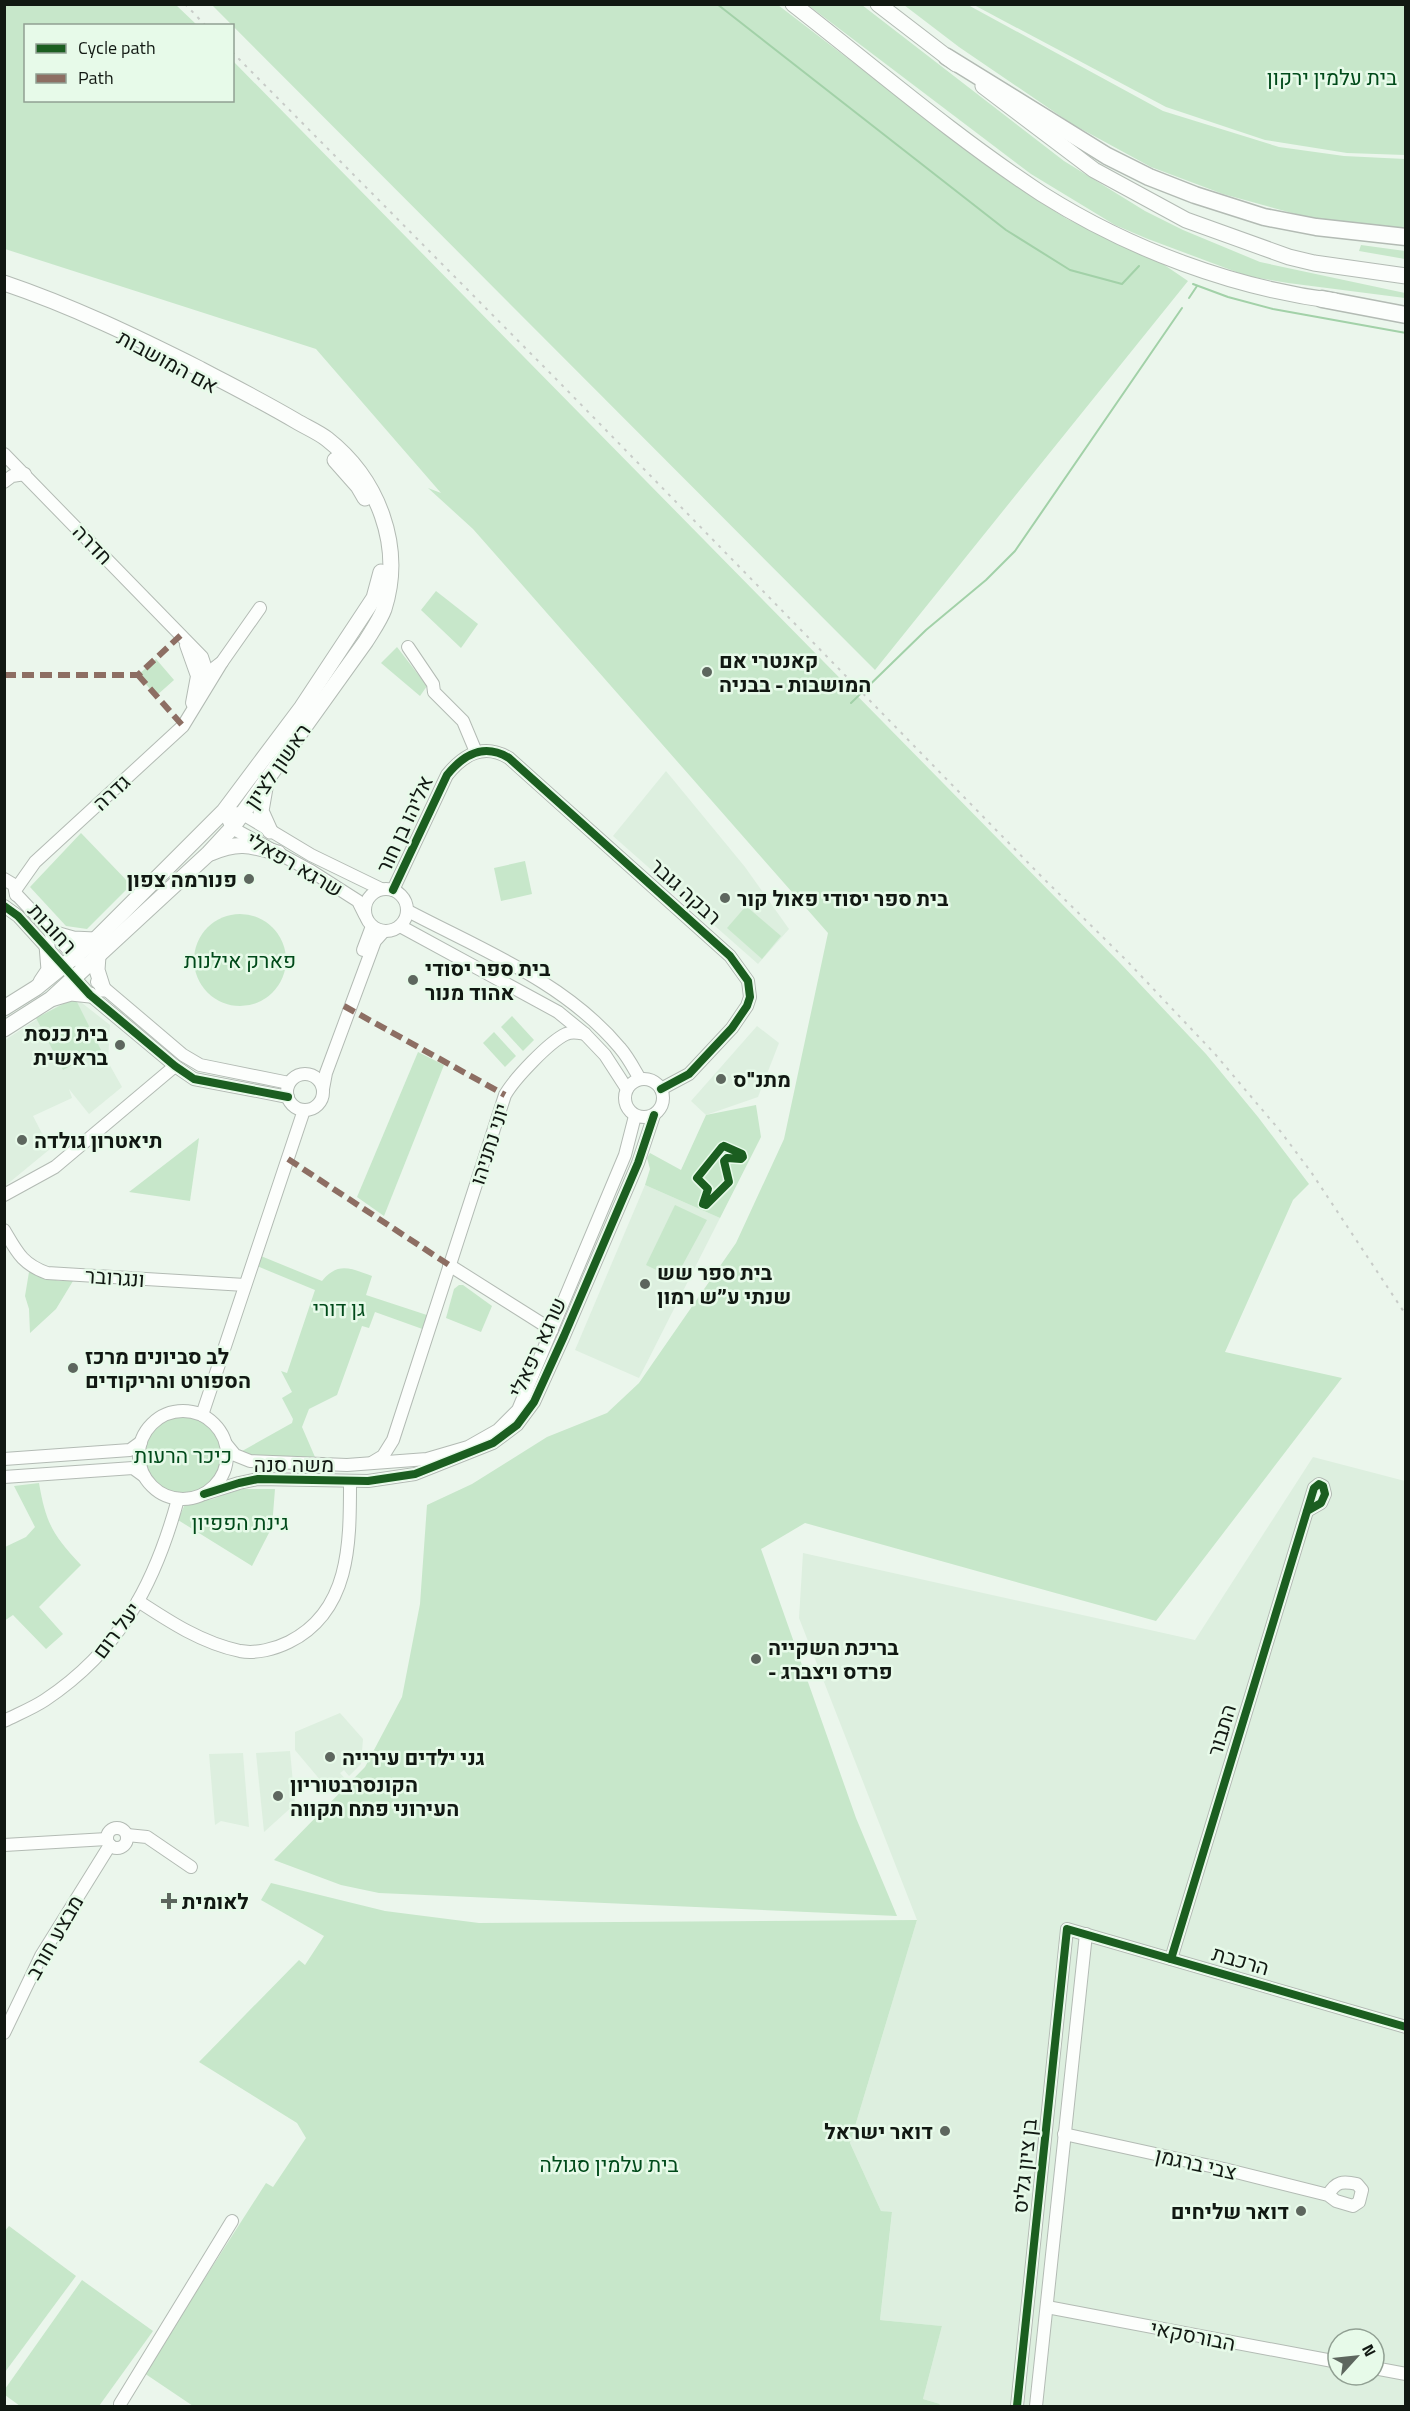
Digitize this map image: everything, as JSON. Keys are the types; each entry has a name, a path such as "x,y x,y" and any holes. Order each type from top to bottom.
{"highway":[{"path":"947,57 1107,156 1149,177 1264,218 1316,227 1406,237"},
{"path":"1322,299 1406,315"}],"main road":[{"path":"793,4 1002,167 1110,232 1194,266 1270,289 1322,299 1406,310"},
{"path":"878,4 1087,165 1186,220 1263,249 1306,261 1406,276"},
{"name":"אם המושבות","path":"4,285 60,306 169,358 326,444"},
{"name":"ראשון לציון","path":"4,1008 36,988 98,956 208,854 243,814 366,641 383,610 391,566 389,538 382,512 363,475 326,444"},
{"name":"ראשון לציון","path":"4,1029 51,999 95,940 224,811 302,707 374,598 383,564 382,537 374,512 358,486 326,444"},
{"path":"268,778 261,811 270,831"},
{"path":"208,854 235,844 249,844 278,853"},
{"path":"36,988 49,970 49,939 95,940"},
{"path":"51,999 71,993 97,992 98,956"}],"street":[{"name":"חדרה","path":"7,456 202,657 202,674"},
{"path":"6,481 10,468 7,456"},
{"path":"6,481 25,474"},
{"name":"גדרה","path":"6,879 35,862 187,721 222,662 260,608"},
{"name":"חדרה","path":"181,635 202,674 206,687"},
{"path":"408,647 433,684 434,692 464,721 476,752"},
{"path":"202,657 216,664 222,662"},
{"name":"גדרה","path":"202,674 222,662"},
{"path":"187,721 202,674"},
{"name":"רבקה גובר","path":"476,752 492,751 502,754 520,766 730,956 745,975 750,997 741,1018 689,1074 661,1089"},
{"name":"אליהו בן חור","path":"387,889 447,775 464,757 476,752"},
{"name":"שרגא רפאלי","path":"224,811 243,814 344,872 387,889"},
{"name":"שרגא רפאלי","path":"224,811 232,828 358,901 368,920"},
{"name":"גדרה","path":"4,906 12,902 16,891 35,862"},
{"name":"רחובות","path":"6,879 49,939 97,992"},
{"path":"316,1077 344,1006 368,920 366,902 375,892 387,889 404,898 408,911 400,926 384,931 375,941 326,1073 323,1094 319,1104 304,1110 294,1106 288,1096 289,1083 293,1078 304,1074 316,1077 323,1089"},
{"name":"רחובות","path":"4,906 49,939"},
{"path":"408,911 547,983 603,1029 622,1050 640,1079"},
{"path":"368,920 384,931"},
{"path":"400,926 558,1012 585,1034 605,1055 627,1089 625,1101 635,1116 648,1118 662,1107 661,1089 652,1081 640,1079 627,1089"},
{"path":"97,992 200,1065 289,1083"},
{"path":"97,992 175,1066 194,1079 288,1096"},
{"path":"558,1012 561,1030 558,1040"},
{"path":"558,1040 574,1032 585,1034"},
{"name":"יוני נתניהו","path":"369,1463 383,1456 393,1440 505,1095 513,1082 558,1040"},
{"path":"4,1195 55,1167 175,1066"},
{"path":"202,1415 304,1110"},
{"name":"שרגא רפאלי","path":"350,1481 415,1474 493,1443 517,1425 534,1402 564,1336 638,1163 654,1115"},
{"name":"שרגא רפאלי","path":"347,1465 427,1459 468,1447 498,1430 518,1410 625,1155 635,1116"},
{"name":"ונגרובר","path":"4,1230 24,1261 47,1273 245,1286"},
{"path":"449,1266 552,1330"},
{"path":"4,1477 133,1468 161,1493 178,1499 191,1499 215,1487 222,1476 227,1464 226,1444 221,1432 213,1422 202,1415 187,1411 166,1415 148,1428 141,1442 140,1461 146,1478"},
{"path":"393,1440 395,1451 405,1461"},
{"path":"4,1459 130,1450 141,1442"},
{"name":"משה סנה","path":"226,1444 235,1455 250,1461 347,1465"},
{"name":"משה סנה","path":"204,1494 258,1479 350,1481"},
{"path":"138,1601 171,1623 209,1642 243,1652 280,1646 306,1633 322,1618 336,1595 350,1535 350,1481"},
{"name":"יעל רום","path":"4,1721 44,1701 84,1670 113,1641 138,1601 160,1557 178,1499"},
{"name":"התבור","path":"1171,1959 1307,1511"},
{"path":"4,1845 109,1842 115,1848 126,1843 127,1835 147,1837 191,1867"},
{"name":"מבצע חורב","path":"4,2033 41,1956 109,1842"},
{"name":"הרכבת","path":"1066,1929 1406,2027"},
{"name":"בן ציון גליס","path":"1017,2406 1066,1929"},
{"name":"בן ציון גליס","path":"1036,2406 1086,1934"},
{"name":"צבי ברגמן","path":"1064,2134 1224,2169 1328,2195"},
{"path":"120,2406 232,2221"},
{"name":"הבורסקאי","path":"1047,2307 1326,2360"},
{"path":"1386,2370 1406,2374"}],"shaded area":[{"name":"בית ספר יסודי פאול קור","path":"666,771 745,867 789,929 758,964 613,836"},
{"path":"73,996 110,1025 108,1062 122,1087 89,1114 69,1089 72,1098 33,1116 50,1149 5,1186 5,1040"},
{"path":"757,1026 779,1043 758,1097 706,1115 691,1101"},
{"name":"בית ספר שש שנתי ע״ש רמון","path":"645,1185 720,1218 639,1378 575,1350"},
{"path":"1313,1457 1405,1481 1405,2406 939,2406 940,2404 923,2399 942,2326 880,2320 892,2213 881,2211 850,2143 917,1920 799,1618 803,1553 1195,1640"},
{"name":"גני ילדים עירייה","path":"340,1713 363,1739 361,1764 349,1776 344,1770 340,1773 346,1780 332,1794 295,1750 295,1732"},
{"name":"גני ילדים עירייה","path":"290,1751 295,1804 264,1832 256,1753"},
{"path":"243,1753 249,1827 221,1821 215,1825 209,1754"}],"green space":[{"path":"5,4 176,5 196,24 24,24 24,102 234,102 234,62 1120,963 1206,1054 1309,1184 1293,1200 1225,1352 1342,1378 1156,1621 805,1523 761,1549 856,1818 897,1916 379,1893 341,1885 274,1860 365,1767 402,1697 420,1604 427,1505 472,1484 547,1437 607,1413 639,1383 736,1243 784,1139 828,933 473,529 428,488 441,493 316,349 5,249"},
{"path":"212,5 778,5 1008,181 1067,219 1160,262 1188,281 875,670 234,27 234,24 231,24"},
{"path":"808,5 862,5 1064,161 1145,211 1183,230 1260,262 1405,293 1405,298 1247,276 1115,225 1031,174"},
{"path":"904,5 968,5 1163,111 1279,147 1344,156 1405,159 1405,230 1314,219 1223,194 1151,167 1072,124 959,47"},
{"name":"בית עלמין ירקון","path":"974,5 1405,5 1405,155 1347,153 1265,140 1166,107"},
{"path":"1361,245 1405,251 1405,259 1359,251"},
{"path":"436,591 478,624 461,648 421,610"},
{"path":"397,647 427,686 420,696 381,663"},
{"path":"156,659 174,680 156,696 138,675"},
{"path":"81,833 131,885 87,929 66,926 30,887"},
{"path":"525,861 532,894 501,901 494,868"},
{"path":"746,906 781,936 762,959 727,928"},
{"name":"פארק אילנות","path":"240,914 258,918 272,928 282,942 286,960 282,978 272,992 258,1002 240,1006 222,1002 208,992 198,978 194,960 198,942 208,928 222,918"},
{"path":"75,998 101,1050 63,1070 36,1018"},
{"path":"512,1016 534,1040 523,1051 501,1027"},
{"path":"494,1032 516,1056 505,1067 483,1043"},
{"path":"418,1052 444,1065 384,1216 357,1197"},
{"path":"756,1105 761,1137 720,1218 645,1185 650,1169 647,1158 650,1153 681,1170 706,1115"},
{"path":"199,1138 190,1201 129,1192"},
{"path":"675,1205 707,1220 675,1279 646,1265"},
{"name":"גן דורי","path":"256,1254 322,1281 340,1269 346,1268 365,1273 372,1276 366,1295 433,1317 428,1331 375,1312 369,1328 362,1326 337,1395 309,1409 302,1427 318,1464 235,1455 292,1423 293,1419 282,1398 292,1392 281,1371 287,1373 315,1290 252,1264"},
{"path":"29,1272 59,1281 73,1281 56,1309 30,1333 29,1309 25,1296"},
{"path":"463,1285 492,1306 481,1332 446,1318 454,1289"},
{"name":"כיכר הרעות","path":"183,1416 198,1419 215,1433 222,1455 219,1470 205,1487 183,1494 168,1491 151,1477 144,1455 147,1440 161,1423"},
{"path":"39,1483 52,1528 81,1565 39,1607 63,1634 46,1649 13,1615 4,1621 5,1547 26,1537 35,1527 14,1486"},
{"name":"גינת הפפיון","path":"239,1489 275,1489 272,1527 252,1566 178,1520 185,1504 213,1499"},
{"name":"בית עלמין סגולה","path":"271,1883 385,1911 479,1923 917,1920 850,2143 881,2211 892,2212 880,2320 942,2326 923,2399 940,2404 939,2406 193,2406 144,2373 266,2183 273,2187 306,2138 297,2123 199,2062 299,1960 305,1965 324,1936 261,1900"},
{"path":"9,2226 76,2276 5,2372 4,2232"},
{"path":"82,2280 153,2331 99,2406 20,2406 5,2395 5,2389"}],"waterway":[{"path":"717,4 1006,230 1070,270 1122,284 1139,266"},
{"path":"1193,284 1228,297 1273,309 1406,333"},
{"path":"1189,298 1197,286"},
{"path":"851,703 926,630 986,580 1015,551 1182,308"}],"railway":[{"path":"185,4 204,24"},
{"path":"234,54 560,383 1041,876 1127,961 1215,1054 1281,1132 1311,1172 1406,1315"}],"marked path":[{"path":"4,675 138,675 181,635"},
{"path":"138,675 183,726"},
{"path":"344,1006 505,1095"},
{"path":"288,1159 449,1265"}],"cycle path":[{"path":"393,890 447,775 460,761 475,753 491,751 509,758 730,956 748,981 750,997 747,1006 732,1028 689,1074 661,1089"},
{"path":"4,906 18,916 90,995 175,1066 194,1079 288,1097"},
{"path":"204,1494 258,1479 368,1481 415,1474 493,1443 517,1425 534,1402 564,1336 638,1163 654,1115"},
{"path":"722,1147 697,1178 708,1189 703,1204 706,1205 729,1182 724,1161 727,1158 741,1159 743,1157 742,1154 724,1146"},
{"path":"1171,1959 1307,1511 1314,1488 1319,1484 1323,1486 1325,1494 1321,1503 1307,1511"},
{"path":"1017,2406 1067,1929 1406,2027"}],"place":[{"name":"קאנטרי אם המושבות - בבניה","path":"707,672"},
{"name":"פנורמה צפון","path":"249,879"},
{"name":"בית ספר יסודי פאול קור","path":"725,898"},
{"name":"בית ספר יסודי אהוד מנור","path":"413,980"},
{"name":"בית כנסת בראשית","path":"120,1045"},
{"name":"מתנ\"ס","path":"721,1079"},
{"name":"תיאטרון גולדה","path":"22,1140"},
{"name":"בית ספר שש שנתי ע״ש רמון","path":"645,1284"},
{"name":"לב סביונים מרכז הספורט והריקודים","path":"73,1368"},
{"name":"בריכת השקייה - פרדס ויצברג","path":"756,1659"},
{"name":"גני ילדים עירייה","path":"330,1757"},
{"name":"הקונסרבטוריון העירוני פתח תקווה","path":"278,1796"},
{"name":"לאומית","path":"169,1901"},
{"name":"דואר ישראל","path":"945,2131"},
{"name":"דואר שליחים","path":"1301,2211"}]}
